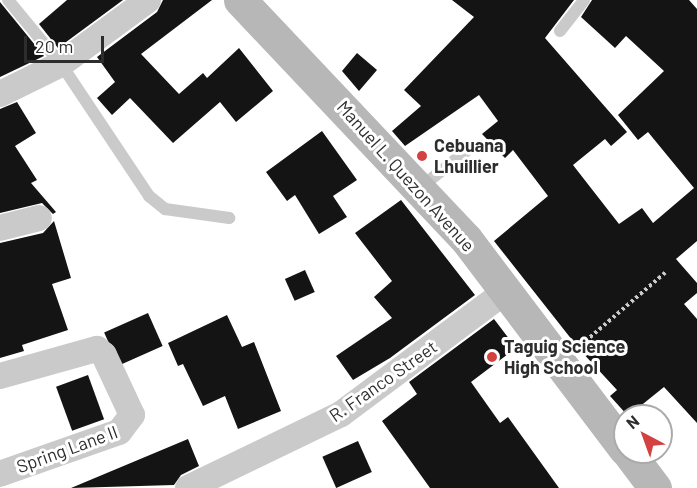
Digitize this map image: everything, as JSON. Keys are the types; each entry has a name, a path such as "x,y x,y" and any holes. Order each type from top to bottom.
{"main road":[{"name":"Manuel L. Quezon Avenue","path":"240,0 421,187 506,291 613,433"},
{"name":"Manuel L. Quezon Avenue","path":"637,464 655,488"}],"street":[{"path":"0,94 61,64 148,0"},
{"path":"0,228 39,218"},
{"name":"R. Franco Street","path":"188,488 341,414 506,291"},
{"name":"Spring Lane II","path":"0,376 97,349 104,355 132,415 119,432 0,474"}],"lane":[{"path":"8,0 61,64 149,196 165,209 230,218"},
{"path":"560,31 584,0"},
{"path":"421,187 470,148"}],"path":[{"path":"560,364 666,272"}],"building":[{"path":"67,0 123,0 58,48 39,24"},
{"path":"163,0 212,0 141,54 179,94 203,73 207,78 239,48 273,91 236,122 220,102 173,143 130,98 112,115 97,98 115,82 97,57 157,12"},
{"path":"452,0 574,0 545,38 627,132 611,146 605,139 573,165 619,224 642,208 653,223 694,188 648,132 638,140 618,115 664,71 626,36 615,48 581,17 592,0 689,0 697,9 697,241 676,259 697,283 697,293 684,304 697,319 697,423 664,387 643,404 617,404 610,396 617,390 580,350 494,241 548,196 513,150 505,158 482,134 498,121 479,95 405,146 392,131 421,106 404,90 474,17"},
{"path":"0,2 44,56 0,77"},
{"path":"357,53 377,70 359,91 342,71"},
{"path":"17,102 36,133 15,146 37,180 31,183 56,212 53,214 42,203 0,213 0,109"},
{"path":"322,131 357,180 333,196 347,217 319,234 295,195 287,201 266,172"},
{"path":"401,200 475,295 390,358 353,380 336,356 392,318 374,297 392,281 355,233"},
{"path":"54,221 71,278 52,284 68,330 22,345 24,351 0,358 0,243 43,233"},
{"path":"305,270 315,292 295,301 285,279"},
{"path":"148,313 163,346 119,365 104,333"},
{"path":"227,315 242,347 254,342 281,411 238,429 225,396 203,406 183,364 178,366 168,343"},
{"path":"494,319 516,348 471,382 500,423 508,417 559,488 430,488 382,421 417,394 409,382"},
{"path":"88,375 104,419 72,431 56,387"},
{"path":"188,439 199,466 181,475 174,485 71,488"},
{"path":"358,441 372,472 336,488 322,457"}],"place":[{"name":"Cebuana Lhuillier","path":"422,156"},
{"name":"Taguig Science High School","path":"492,357"}]}
